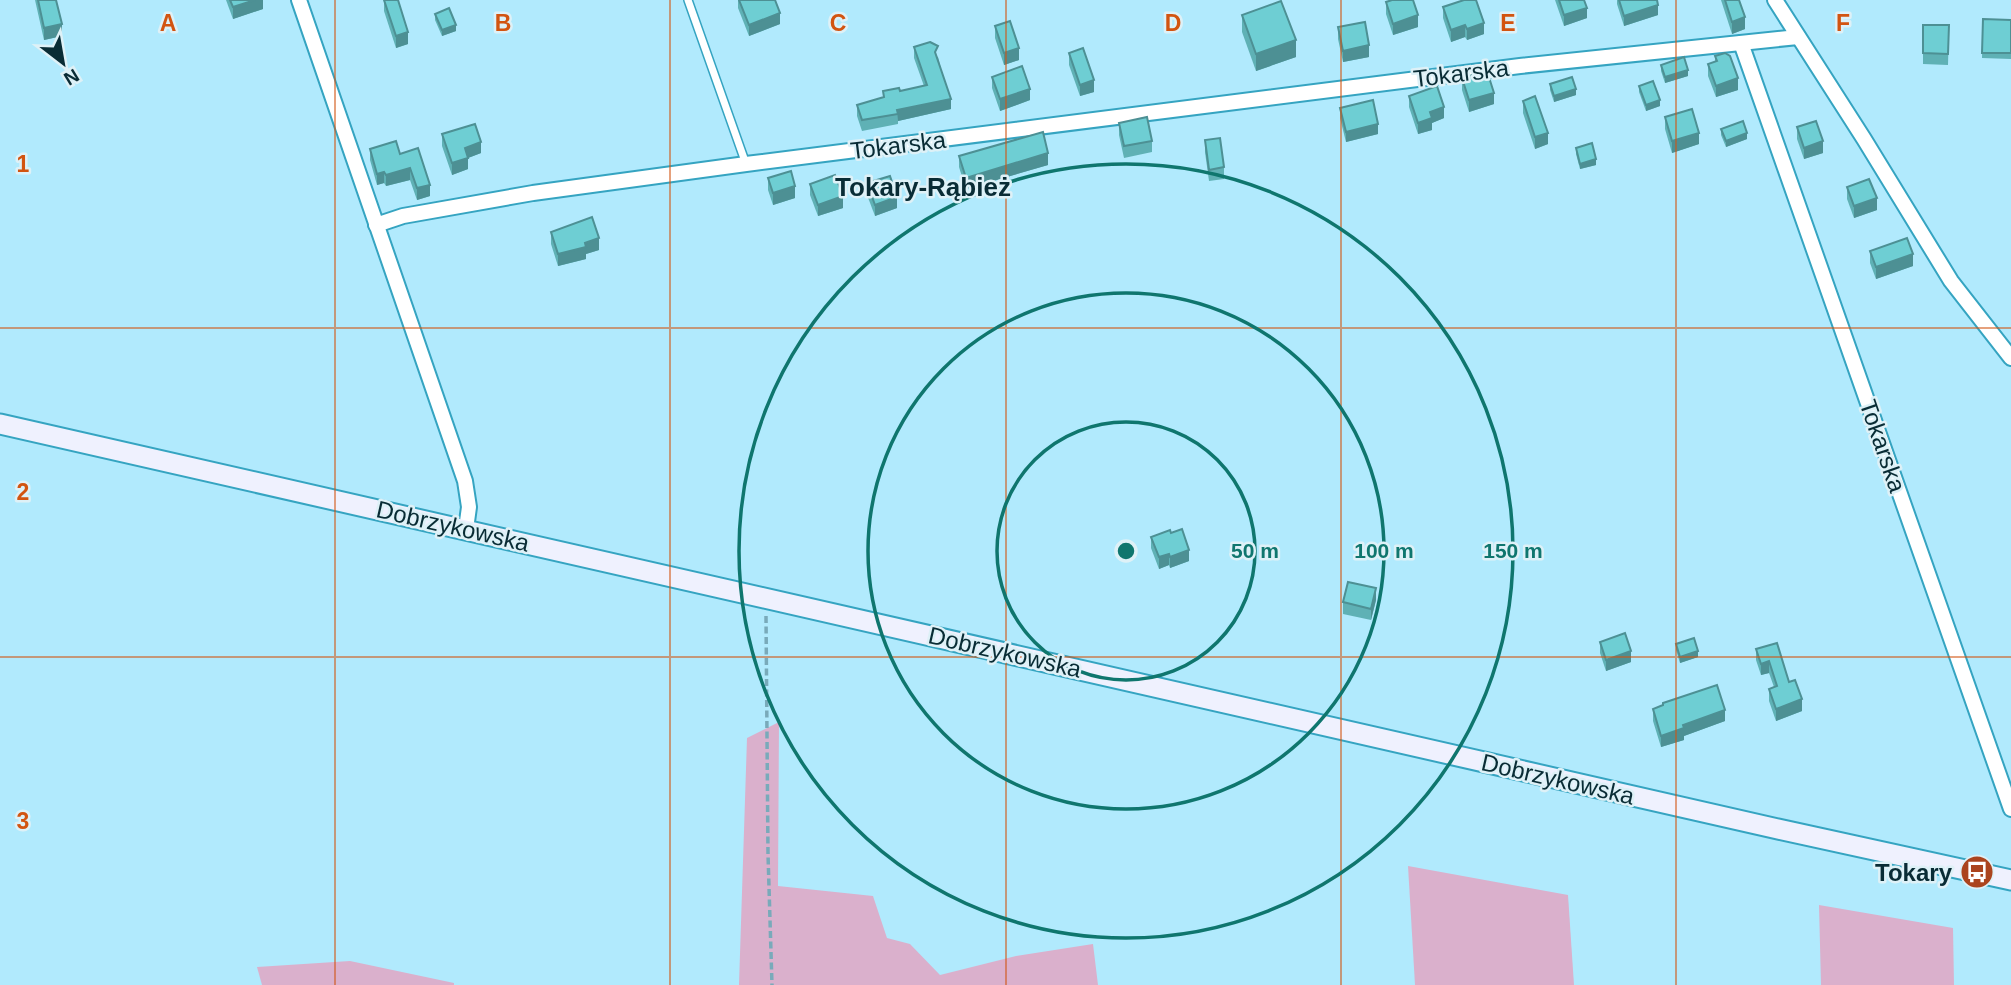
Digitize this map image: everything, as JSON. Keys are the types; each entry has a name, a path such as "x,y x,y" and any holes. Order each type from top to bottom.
{"main road":[{"name":"Dobrzykowska","path":"0,424 2011,880"}],"street":[{"path":"299,0 465,481 469,507 466,529"},
{"path":"1775,0 1864,138 1951,281 2011,358"},
{"name":"Tokarska","path":"376,225 403,216 533,192 1520,65 1798,37"},
{"name":"Tokarska","path":"1741,43 2011,808"}],"lane":[{"path":"688,0 747,164"}],"path":[{"path":"765,597 772,985"}],"shaded area":[{"path":"779,722 778,886 873,896 887,938 910,944 940,975 1016,956 1093,944 1098,985 739,985 747,738"},
{"path":"1408,866 1568,895 1574,985 1415,985"},
{"path":"1819,905 1953,928 1954,985 1821,985"},
{"path":"350,961 454,985 262,985 257,967"}],"building":[{"path":"38,0 56,0 62,24 44,28"},
{"path":"230,0 255,0 233,7"},
{"path":"384,0 398,0 408,32 396,36"},
{"path":"739,0 775,0 780,13 749,25"},
{"path":"1413,0 1418,15 1393,24 1386,2"},
{"path":"1464,0 1476,0 1484,23 1467,29 1465,25 1451,30 1443,7"},
{"path":"1559,0 1584,0 1587,8 1564,15"},
{"path":"1619,0 1657,0 1658,5 1624,16"},
{"path":"1725,0 1739,0 1745,17 1732,22"},
{"path":"1281,1 1296,40 1256,54 1242,15"},
{"path":"449,8 456,25 442,30 435,14"},
{"path":"1983,19 2011,20 2011,53 1982,53"},
{"path":"1010,21 1019,48 1004,53 995,26"},
{"path":"1365,22 1369,45 1343,51 1338,27"},
{"path":"1923,25 1949,25 1948,54 1923,53"},
{"path":"930,42 938,46 935,52 951,99 897,110 898,114 862,120 857,105 884,97 883,91 899,88 900,91 927,85 914,47"},
{"path":"1083,48 1094,80 1080,85 1069,53"},
{"path":"1725,53 1730,56 1738,78 1716,86 1708,64 1717,61 1715,56"},
{"path":"1684,57 1688,70 1665,77 1661,65"},
{"path":"1022,66 1030,89 1000,99 992,77"},
{"path":"1487,71 1494,93 1469,100 1462,78"},
{"path":"1572,77 1576,89 1554,96 1550,84"},
{"path":"1653,81 1660,100 1646,105 1639,86"},
{"path":"1437,86 1444,107 1430,112 1432,118 1418,123 1409,96"},
{"path":"1535,96 1548,133 1535,137 1523,101"},
{"path":"1373,100 1378,124 1346,132 1340,108"},
{"path":"1692,109 1699,133 1672,141 1665,117"},
{"path":"1147,117 1152,141 1124,146 1119,123"},
{"path":"1743,121 1747,133 1726,141 1721,129"},
{"path":"1816,121 1823,141 1804,148 1797,127"},
{"path":"475,124 481,142 465,148 468,158 452,163 442,134"},
{"path":"1043,132 1048,153 966,178 959,156"},
{"path":"1220,138 1224,167 1209,170 1205,140"},
{"path":"396,141 400,154 418,148 430,185 417,188 410,168 386,175 384,172 377,174 370,149"},
{"path":"1592,143 1596,159 1580,164 1576,148"},
{"path":"791,171 795,186 773,193 768,178"},
{"path":"835,175 843,196 818,205 810,184"},
{"path":"890,176 897,197 875,205 867,183"},
{"path":"1869,179 1877,198 1854,206 1847,187"},
{"path":"592,217 599,238 585,243 586,247 558,254 551,232"},
{"path":"1907,238 1913,254 1876,267 1870,251"},
{"path":"1182,529 1189,550 1170,557 1169,554 1159,557 1151,537"},
{"path":"1348,582 1376,588 1371,609 1343,602"},
{"path":"1625,633 1631,651 1606,660 1600,642"},
{"path":"1694,638 1698,651 1680,657 1676,644"},
{"path":"1777,643 1789,682 1795,680 1802,699 1776,709 1769,689 1777,686 1769,661 1761,664 1756,649"},
{"path":"1717,685 1725,710 1661,736 1653,709 1663,703"}],"place":[{"name":"Tokary","path":"1977,872"}],"district":[{"name":"Tokary-Rąbież","path":"923,187"}]}
